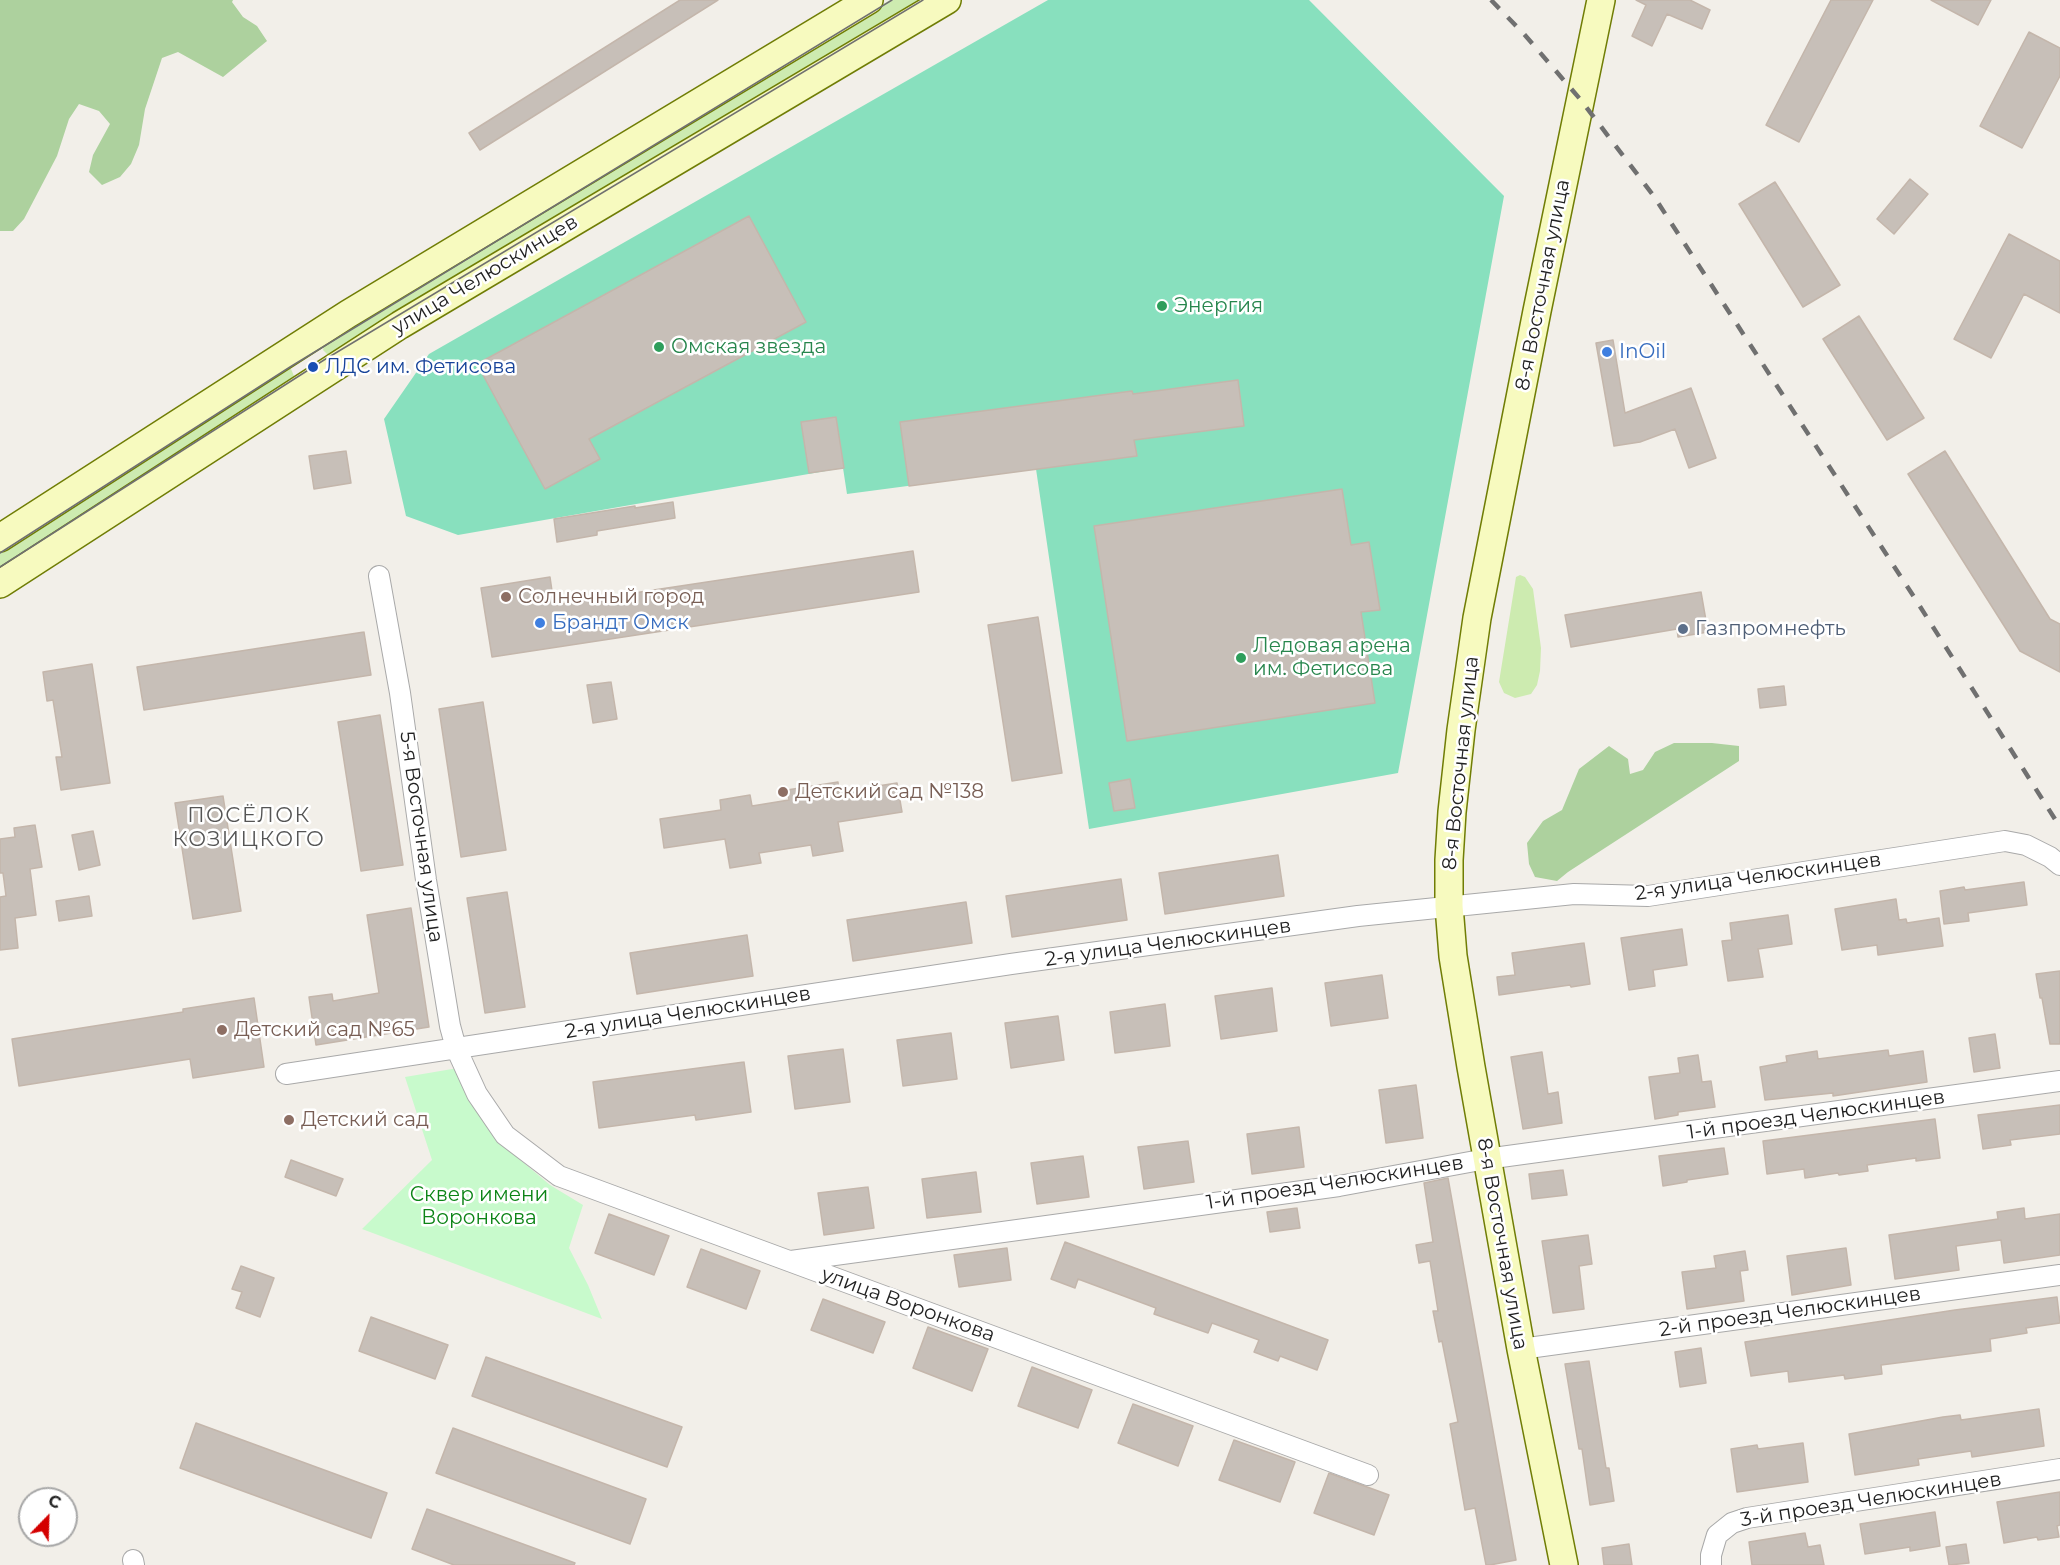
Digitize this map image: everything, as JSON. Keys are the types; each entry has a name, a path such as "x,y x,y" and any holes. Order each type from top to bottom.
{"main road":[{"name":"улица Челюскинцев","path":"0,538 348,314 869,0"},
{"name":"улица Челюскинцев","path":"0,584 400,325 947,0"},
{"name":"8-я Восточная улица","path":"1564,1565 1486,1159 1453,956 1449,906 1452,812 1463,708 1477,618 1601,0"}],"street":[{"name":"5-я Восточная улица","path":"379,576 400,693 428,892 450,1026 456,1048 477,1094"},
{"name":"2-я улица Челюскинцев","path":"286,1074 1034,961 1346,918 1574,894 1648,896 2005,841 2026,845 2055,861"},
{"name":"1-й проезд Челюскинцев","path":"789,1261 1339,1186 1486,1159 2060,1081"},
{"name":"улица Воронкова","path":"477,1094 505,1135 559,1176 1368,1475"},
{"name":"2-й проезд Челюскинцев","path":"1521,1349 2060,1275"},
{"name":"3-й проезд Челюскинцев","path":"1711,1565 1711,1555 1717,1534 1732,1523 1747,1518 2060,1469"}],"green space":[{"path":"0,0 233,0 232,2 243,17 257,26 267,41 223,77 178,52 162,58 145,109 139,145 131,164 120,177 102,185 89,172 93,155 110,124 99,111 79,104 69,119 57,156 24,219 13,231 0,231"},
{"path":"890,0 925,0 331,358 323,350 325,342 347,327"},
{"path":"1048,0 1309,0 1504,196 1398,773 1089,829 1036,469 847,494 843,468 458,535 406,516 384,419 429,354"},
{"path":"286,367 291,369 294,376 289,385 0,570 0,550"},
{"path":"1520,575 1525,577 1533,589 1541,648 1537,685 1531,694 1515,698 1504,693 1499,682 1516,577"},
{"path":"1674,743 1739,746 1739,761 1557,881 1535,877 1529,864 1527,843 1543,821 1562,810 1579,769 1609,746 1628,759 1630,774 1643,770 1655,752"},
{"name":"Сквер имени Воронкова","path":"458,1068 498,1141 550,1185 583,1205 569,1248 602,1319 362,1229 432,1160 405,1077"}],"building":[{"path":"680,0 718,0 480,150 469,133"},
{"path":"1636,0 1690,0 1710,10 1702,29 1667,14 1652,46 1632,36 1646,5"},
{"path":"1831,0 1873,0 1799,142 1766,125"},
{"path":"1931,0 1991,0 1978,25"},
{"path":"2029,32 2060,48 2060,76 2022,148 1980,126"},
{"path":"1910,179 1928,194 1894,234 1877,219"},
{"path":"1775,182 1840,285 1803,307 1739,204"},
{"name":"Омская звезда","path":"749,216 806,322 589,439 600,459 545,489 477,364"},
{"path":"2009,234 2060,261 2060,313 2024,294 1991,358 1954,339"},
{"path":"1859,316 1924,418 1887,440 1823,339"},
{"path":"1613,340 1625,413 1691,388 1716,458 1689,468 1675,429 1640,442 1614,446 1596,343"},
{"path":"1238,380 1244,426 1134,440 1137,456 909,486 900,422 1132,391 1133,394"},
{"path":"836,417 844,468 809,473 801,422"},
{"path":"346,451 351,483 314,489 309,456"},
{"path":"1945,451 2050,619 2060,624 2060,672 2020,651 1908,474"},
{"name":"Ледовая арена им. Фетисова","path":"1342,489 1351,545 1369,542 1380,610 1361,612 1375,703 1127,741 1094,526"},
{"path":"673,502 675,518 597,531 597,535 557,542 554,519"},
{"path":"913,551 919,592 492,657 481,588 550,577 554,605"},
{"path":"1701,592 1708,632 1678,637 1677,629 1571,647 1565,615"},
{"path":"1038,617 1062,773 1012,781 988,625"},
{"path":"364,632 371,675 144,710 137,667"},
{"path":"92,664 110,783 61,790 56,757 62,757 53,700 47,701 43,672"},
{"path":"611,682 617,719 593,723 587,685"},
{"path":"1784,686 1786,705 1760,708 1758,689"},
{"path":"483,702 506,850 461,857 439,709"},
{"path":"380,715 403,865 361,871 338,722"},
{"path":"1130,779 1135,808 1114,811 1109,783"},
{"path":"838,782 839,792 897,783 902,812 838,822 843,851 813,856 811,845 759,853 761,863 730,868 725,839 664,848 660,819 721,810 720,800 750,795 752,806 789,800 787,790"},
{"path":"223,796 241,911 193,919 175,803"},
{"path":"35,825 42,867 30,869 36,915 15,918 18,948 0,950 0,897 6,896 3,873 0,873 0,839 15,837 14,828"},
{"path":"93,831 100,865 79,870 72,835"},
{"path":"1278,855 1284,896 1165,914 1159,873"},
{"path":"1121,879 1127,920 1012,937 1006,896"},
{"path":"2024,882 2027,905 1968,913 1969,921 1944,924 1940,891"},
{"path":"507,892 525,1007 485,1013 467,898"},
{"path":"89,896 92,916 59,921 56,901"},
{"path":"1896,899 1899,920 1906,919 1907,923 1939,918 1943,946 1878,955 1877,945 1842,950 1835,909"},
{"path":"966,902 972,943 853,961 847,920"},
{"path":"411,908 429,1027 316,1045 309,997 332,994 333,1001 379,993 367,915"},
{"path":"1788,915 1792,944 1758,949 1763,977 1728,981 1722,941 1732,940 1730,923"},
{"path":"1682,929 1687,965 1653,970 1655,986 1629,990 1621,938"},
{"path":"747,935 753,976 637,994 630,953"},
{"path":"1584,943 1590,984 1499,995 1497,977 1515,975 1512,953"},
{"path":"2060,971 2060,1044 2050,1044 2036,974"},
{"path":"1382,975 1388,1018 1331,1026 1325,983"},
{"path":"1272,988 1277,1031 1221,1039 1215,996"},
{"path":"254,998 264,1067 193,1078 190,1059 19,1086 12,1039 183,1012 183,1009"},
{"path":"1165,1004 1170,1046 1115,1053 1110,1012"},
{"path":"1058,1016 1064,1060 1011,1068 1005,1023"},
{"path":"951,1033 957,1079 903,1086 897,1040"},
{"path":"1995,1034 2000,1068 1974,1072 1969,1038"},
{"path":"843,1049 850,1102 795,1109 788,1056"},
{"path":"1888,1050 1889,1056 1923,1051 1927,1082 1833,1096 1833,1093 1765,1100 1760,1067 1787,1062 1786,1056 1817,1051 1818,1059"},
{"path":"1542,1052 1548,1094 1558,1092 1562,1123 1523,1129 1511,1057"},
{"path":"1698,1055 1702,1082 1711,1081 1715,1107 1678,1112 1678,1115 1655,1119 1649,1077 1680,1073 1678,1058"},
{"path":"744,1062 751,1112 696,1120 695,1115 599,1128 593,1082"},
{"path":"1416,1085 1423,1138 1386,1143 1379,1090"},
{"path":"2060,1105 2060,1134 2010,1140 2011,1145 1983,1149 1978,1115"},
{"path":"1935,1119 1940,1158 1916,1161 1916,1158 1867,1165 1868,1171 1839,1175 1838,1173 1805,1178 1804,1169 1767,1174 1763,1141"},
{"path":"1299,1127 1304,1167 1252,1174 1247,1134"},
{"path":"1188,1141 1194,1182 1144,1189 1138,1147"},
{"path":"1724,1148 1728,1174 1663,1186 1659,1156"},
{"path":"1083,1156 1089,1197 1037,1204 1031,1163"},
{"path":"291,1160 343,1179 336,1196 285,1177"},
{"path":"1563,1170 1567,1195 1532,1199 1529,1174"},
{"path":"976,1172 981,1212 927,1218 922,1179"},
{"path":"1448,1178 1516,1560 1490,1565 1486,1565 1475,1508 1465,1510 1450,1424 1458,1422 1442,1341 1439,1342 1433,1311 1438,1311 1430,1261 1419,1263 1416,1245 1433,1242 1424,1183"},
{"path":"868,1187 874,1228 824,1235 818,1193"},
{"path":"1297,1208 1300,1228 1270,1232 1267,1212"},
{"path":"2024,1208 2025,1219 2060,1214 2060,1255 2004,1263 2001,1240 1956,1246 1959,1270 1895,1279 1889,1235 1998,1219 1997,1212"},
{"path":"609,1214 669,1236 654,1275 595,1253"},
{"path":"1588,1235 1592,1264 1579,1266 1584,1309 1553,1313 1542,1241"},
{"path":"1065,1242 1328,1340 1317,1370 1280,1356 1278,1361 1254,1352 1259,1340 1212,1323 1208,1333 1154,1314 1156,1308 1078,1279 1075,1288 1051,1279"},
{"path":"1007,1248 1011,1280 959,1287 954,1255"},
{"path":"1846,1248 1851,1285 1792,1295 1787,1256"},
{"path":"701,1249 760,1271 746,1309 687,1287"},
{"path":"1745,1251 1748,1270 1740,1271 1744,1301 1687,1309 1682,1272 1716,1268 1714,1256"},
{"path":"241,1266 274,1278 260,1317 236,1308 242,1292 232,1289"},
{"path":"2057,1297 2060,1323 2026,1328 2027,1333 1990,1339 1991,1351 1881,1365 1882,1374 1845,1379 1844,1375 1789,1382 1788,1371 1751,1376 1745,1342"},
{"path":"823,1299 885,1322 873,1353 811,1330"},
{"path":"371,1317 448,1345 435,1379 359,1351"},
{"path":"928,1327 988,1349 972,1391 913,1368"},
{"path":"1701,1348 1706,1383 1680,1387 1675,1352"},
{"path":"486,1357 682,1427 667,1467 472,1396"},
{"path":"1589,1361 1606,1468 1609,1468 1614,1501 1590,1505 1582,1449 1579,1449 1565,1364"},
{"path":"1032,1367 1092,1390 1078,1428 1018,1406"},
{"path":"1133,1404 1193,1426 1178,1466 1118,1443"},
{"path":"2039,1409 2044,1446 1972,1457 1971,1451 1918,1459 1919,1465 1855,1475 1849,1434 1943,1417 1960,1415 1961,1420"},
{"path":"196,1423 387,1493 371,1538 180,1468"},
{"path":"453,1428 646,1499 630,1544 436,1473"},
{"path":"1234,1440 1295,1462 1280,1502 1219,1480"},
{"path":"1803,1443 1808,1482 1737,1492 1731,1449 1757,1445 1758,1449"},
{"path":"1329,1473 1389,1495 1374,1535 1314,1513"},
{"path":"2060,1492 2060,1525 2057,1526 2059,1537 2038,1540 2037,1537 2004,1543 1997,1502"},
{"path":"427,1509 575,1563 574,1565 454,1565 412,1549"},
{"path":"1935,1512 1940,1546 1910,1551 1910,1547 1865,1554 1860,1524"},
{"path":"1805,1533 1808,1547 1820,1545 1824,1565 1752,1565 1749,1542"},
{"path":"1629,1544 1632,1565 1604,1565 1602,1548"},
{"path":"1966,1544 1969,1563 1949,1565 1946,1547"}],"tram line":[{"path":"0,553 290,367 892,0"},
{"path":"0,567 324,360 923,0"}],"railway":[{"path":"1491,0 1524,34 1580,99 1653,195 2060,827"}],"place":[{"name":"Энергия","path":"1162,306"},
{"name":"Омская звезда","path":"659,347"},
{"name":"InOil","path":"1607,352"},
{"name":"ЛДС им. Фетисова","path":"313,367"},
{"name":"Солнечный город","path":"506,597"},
{"name":"Брандт Омск","path":"540,623"},
{"name":"Газпромнефть","path":"1683,629"},
{"name":"Ледовая арена им. Фетисова","path":"1241,658"},
{"name":"Детский сад №138","path":"783,792"},
{"name":"Детский сад №65","path":"222,1030"},
{"name":"Детский сад","path":"289,1120"}],"district":[{"name":"ПОСЁЛОК КОЗИЦКОГО","path":"249,828"}]}
